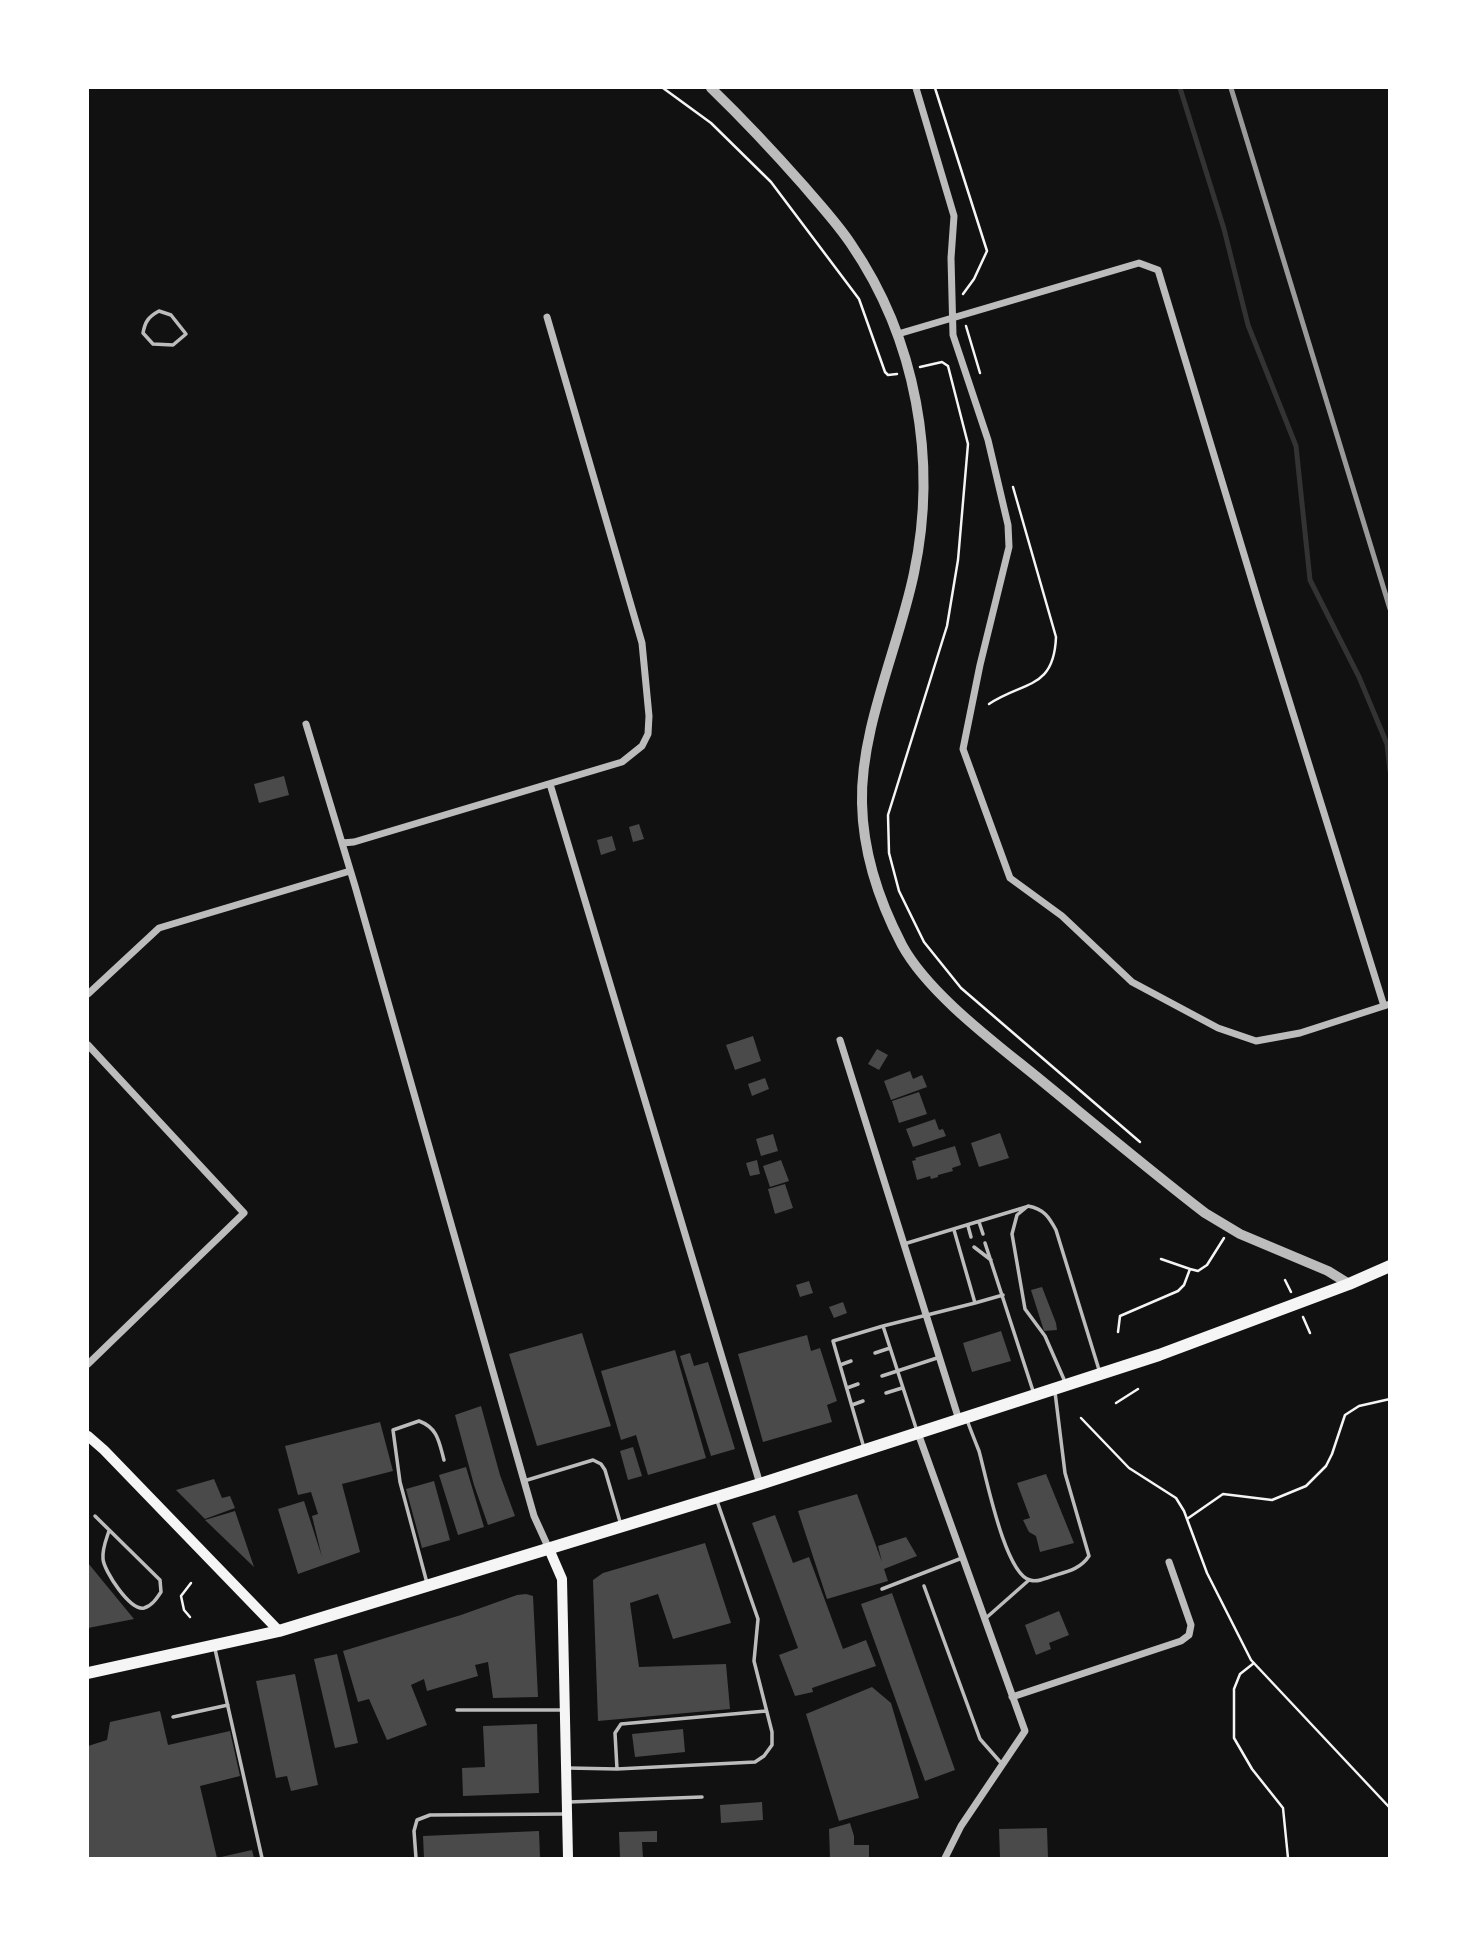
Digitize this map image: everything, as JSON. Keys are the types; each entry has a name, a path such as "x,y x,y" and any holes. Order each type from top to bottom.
{"main road":[{"path":"88,1673 279,1631 760,1484 1159,1355 1389,1267"},
{"path":"88,1436 279,1631"},
{"path":"549,1549 562,1579 568,1858"}],"street":[{"path":"711,88 778,157 851,243 885,304 911,370 923,461 922,517 915,571 874,718 866,758 862,802 867,852 881,903 904,949 939,993 984,1033 1205,1213 1240,1234 1328,1270 1349,1284"},
{"path":"898,334 954,316 1139,263 1158,270 1255,591 1387,1005 1300,1033 1256,1041 1217,1028 1132,982 1062,916 1010,878 963,749 979,665 1009,547 1008,525 988,440 953,335 954,316 951,258 954,216 916,88"},
{"path":"342,844 622,762 642,746 648,734 649,716 642,643 547,317"},
{"path":"306,724 534,1516 549,1549"},
{"path":"550,784 760,1484"},
{"path":"88,994 159,928 350,871"},
{"path":"840,1040 939,1357 963,1420"},
{"path":"88,1045 244,1213 88,1364"},
{"path":"918,1433 1025,1731 961,1826 945,1858"},
{"path":"1012,1697 1181,1641 1189,1635 1192,1625 1169,1562"}],"lane":[{"path":"159,312 170,315 187,334 181,339 173,345 153,344 143,333 145,323 150,316 159,312"},
{"path":"904,1244 1028,1206 1038,1208 1049,1216 1056,1230 1101,1374"},
{"path":"963,1420 978,1451 1004,1544 1018,1572 1029,1580 1039,1580 1084,1564 1088,1556 1065,1473 1061,1387 1045,1336 1025,1309 1012,1234 1017,1215 1028,1206"},
{"path":"979,1222 982,1234"},
{"path":"968,1225 971,1237"},
{"path":"954,1230 975,1303"},
{"path":"985,1243 1034,1396"},
{"path":"974,1247 992,1261"},
{"path":"864,1451 833,1341 1003,1295"},
{"path":"883,1326 918,1433"},
{"path":"875,1353 890,1348"},
{"path":"882,1376 939,1357"},
{"path":"840,1365 851,1361"},
{"path":"847,1388 858,1384"},
{"path":"886,1393 902,1388"},
{"path":"851,1405 863,1401"},
{"path":"427,1585 400,1482 393,1430 419,1421 428,1425 439,1440 444,1460"},
{"path":"524,1481 593,1460 605,1470 622,1526"},
{"path":"566,1768 617,1769 755,1762 764,1756 772,1745 772,1732 754,1661 758,1619 716,1497"},
{"path":"96,1516 108,1531 160,1580 161,1592 142,1609 136,1607 123,1594 105,1569 103,1558 108,1531"},
{"path":"882,1588 962,1558"},
{"path":"984,1619 1029,1580"},
{"path":"924,1586 980,1739 1002,1764"},
{"path":"215,1647 262,1858"},
{"path":"173,1717 228,1705"},
{"path":"457,1710 565,1710"},
{"path":"617,1769 615,1733 621,1724 766,1711"},
{"path":"416,1858 414,1831 417,1819 430,1815 702,1797"}],"path":[{"path":"663,88 711,123 771,182 859,299 885,372 888,375 897,374"},
{"path":"935,88 987,251 974,279 959,300 980,374"},
{"path":"989,704 1006,692 1033,684 1052,666 1056,652 1056,637 1010,477"},
{"path":"1161,1259 1198,1271 1203,1269 1214,1251"},
{"path":"1118,1332 1120,1316 1178,1291 1184,1286 1190,1269"},
{"path":"1116,1403 1138,1390"},
{"path":"1187,1519 1223,1494 1272,1500 1306,1486 1326,1466 1345,1415 1359,1405 1390,1399"},
{"path":"1081,1418 1129,1468 1176,1498 1208,1573 1254,1663 1390,1808"},
{"path":"190,1617 184,1610 181,1595 191,1583"},
{"path":"1254,1663 1240,1675 1234,1689 1234,1738 1252,1769 1283,1808 1288,1858"}],"building":[{"path":"284,776 289,795 259,803 254,784"},
{"path":"639,824 644,839 633,842 629,827"},
{"path":"612,836 616,850 601,855 597,840"},
{"path":"753,1036 761,1061 735,1070 726,1045"},
{"path":"877,1049 888,1055 879,1070 868,1064"},
{"path":"910,1071 913,1079 922,1075 927,1087 891,1100 884,1081"},
{"path":"765,1078 769,1089 752,1096 748,1084"},
{"path":"919,1092 927,1114 899,1123 892,1101"},
{"path":"935,1119 939,1130 943,1129 946,1136 913,1147 906,1129"},
{"path":"1000,1133 1009,1158 979,1167 971,1143"},
{"path":"773,1134 778,1151 761,1156 756,1139"},
{"path":"955,1146 961,1165 938,1177 931,1179 930,1176 917,1180 912,1161 916,1160 915,1158"},
{"path":"757,1160 760,1174 750,1176 746,1163"},
{"path":"781,1160 789,1181 770,1187 763,1166"},
{"path":"785,1184 793,1208 775,1214 768,1189"},
{"path":"809,1281 813,1293 800,1297 796,1285"},
{"path":"1042,1287 1057,1330 1044,1331 1031,1290"},
{"path":"843,1302 847,1313 834,1318 829,1307"},
{"path":"1001,1331 1011,1361 972,1372 963,1343"},
{"path":"582,1333 611,1426 537,1446 509,1354"},
{"path":"807,1335 811,1351 820,1348 837,1401 827,1405 832,1422 763,1442 738,1354"},
{"path":"675,1350 706,1458 648,1475 636,1435 621,1440 601,1371"},
{"path":"690,1353 694,1366 708,1362 735,1449 711,1456 680,1356"},
{"path":"481,1406 500,1475 515,1516 488,1525 455,1415"},
{"path":"380,1422 393,1471 342,1484 360,1552 298,1574 278,1509 304,1501 322,1557 312,1516 318,1514 311,1492 298,1495 285,1446"},
{"path":"633,1447 642,1476 628,1480 620,1451"},
{"path":"466,1467 484,1527 458,1535 439,1475"},
{"path":"1046,1474 1074,1543 1040,1552 1036,1536 1029,1532 1023,1520 1030,1518 1017,1483"},
{"path":"214,1479 222,1498 230,1496 235,1508 205,1519 176,1490"},
{"path":"434,1481 450,1540 422,1548 406,1489"},
{"path":"857,1494 882,1562 878,1546 906,1537 917,1556 884,1569 888,1581 827,1599 798,1511"},
{"path":"235,1511 254,1567 205,1520"},
{"path":"775,1515 793,1563 809,1557 843,1649 866,1640 876,1666 812,1688 813,1692 795,1696 779,1655 798,1648 752,1523"},
{"path":"705,1543 731,1623 673,1639 658,1594 630,1603 639,1667 726,1664 730,1709 598,1721 593,1580 603,1573"},
{"path":"88,1563 134,1619 88,1628"},
{"path":"892,1593 955,1770 925,1781 861,1604"},
{"path":"526,1594 533,1596 538,1697 493,1698 488,1662 475,1665 478,1676 427,1691 424,1679 411,1685 427,1725 387,1740 369,1699 358,1702 343,1651"},
{"path":"1059,1611 1069,1635 1049,1643 1051,1649 1036,1655 1025,1625"},
{"path":"337,1654 358,1743 335,1748 314,1659"},
{"path":"295,1674 318,1785 291,1791 287,1776 276,1778 256,1681"},
{"path":"872,1687 891,1703 919,1798 839,1821 806,1714"},
{"path":"160,1711 168,1745 230,1731 240,1776 200,1786 217,1858 88,1858 88,1746 107,1740 110,1722"},
{"path":"537,1724 539,1793 463,1796 462,1768 485,1767 483,1726"},
{"path":"683,1729 685,1752 635,1757 632,1734"},
{"path":"762,1802 763,1820 721,1823 720,1805"},
{"path":"850,1823 854,1845 869,1845 869,1858 830,1858 829,1829"},
{"path":"1047,1828 1048,1858 1000,1858 999,1829"},
{"path":"539,1831 540,1858 424,1858 423,1836"},
{"path":"657,1831 657,1842 642,1842 643,1858 620,1858 619,1832"},
{"path":"252,1850 254,1858 221,1858 221,1857"}],"waterway":[{"path":"1180,88 1224,229 1248,325 1296,446 1310,580 1359,677 1387,744 1390,771"}],"railway":[{"path":"1231,88 1390,609"}]}
